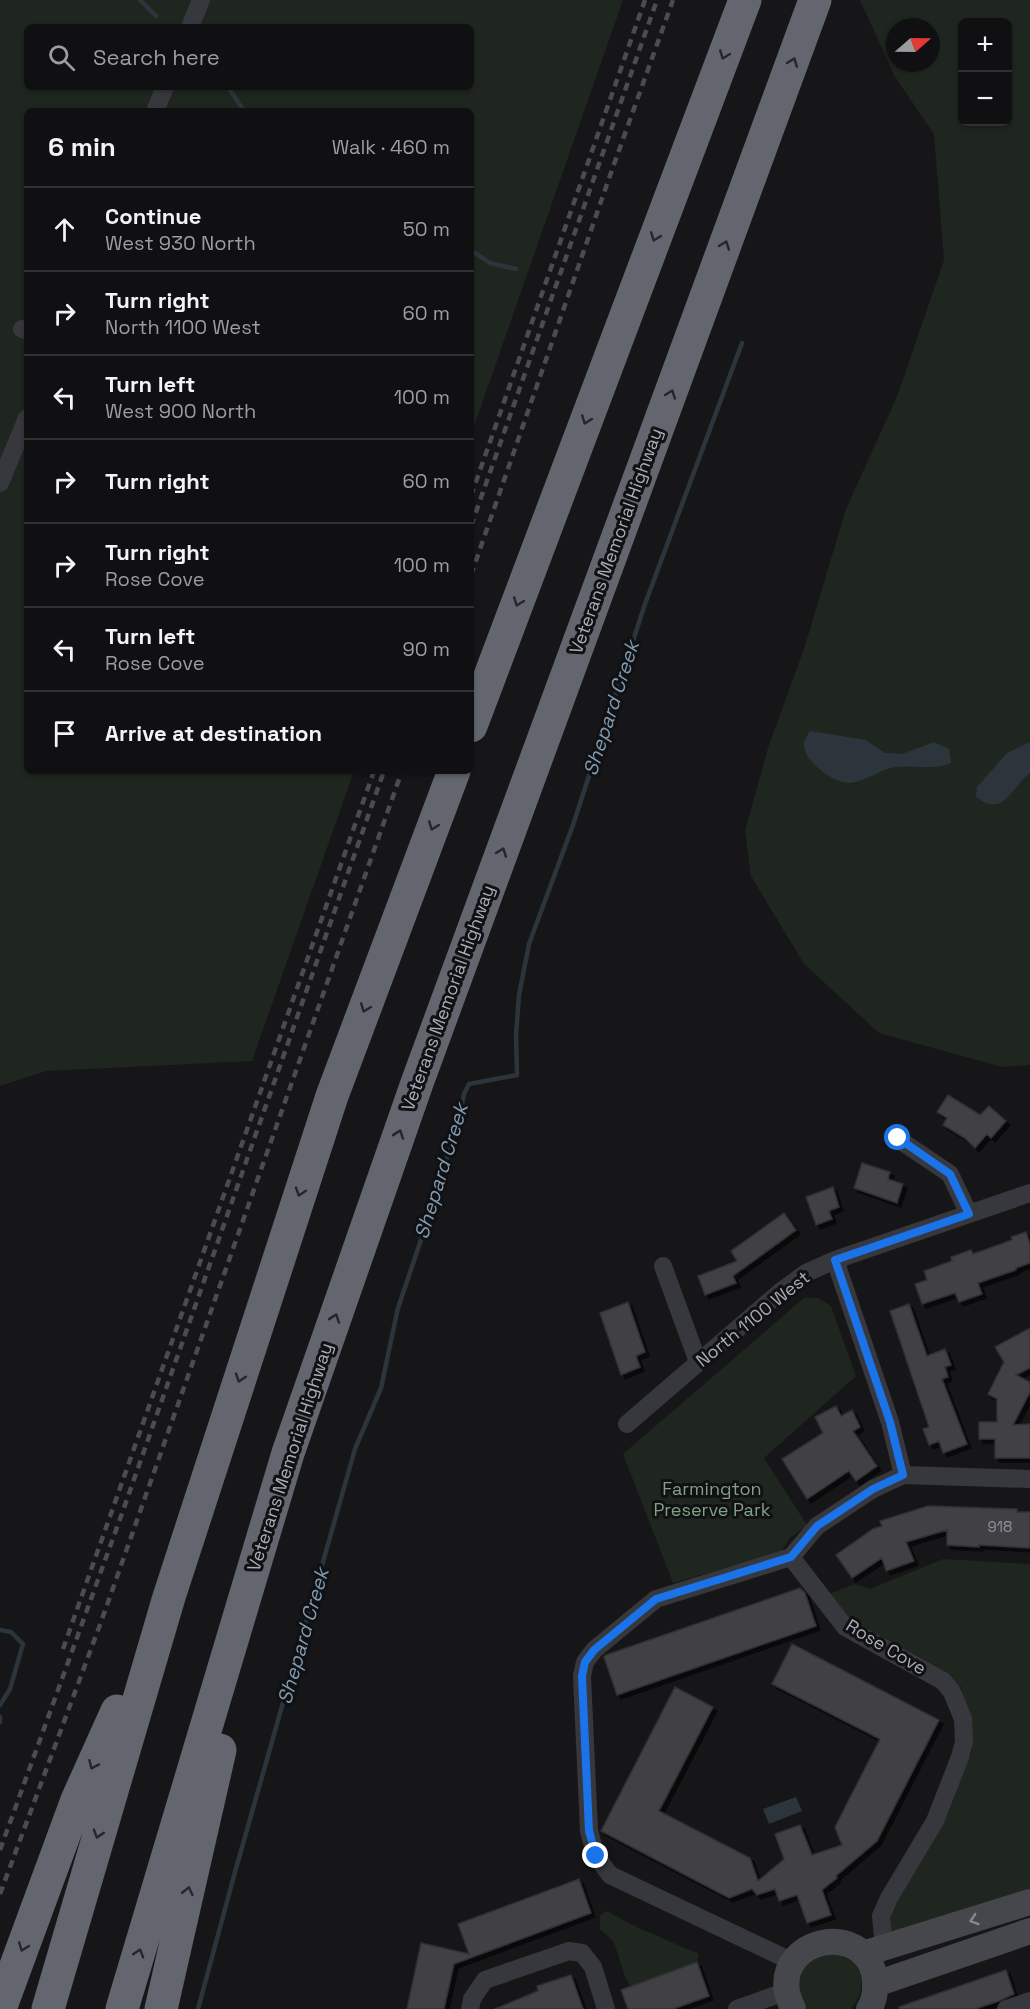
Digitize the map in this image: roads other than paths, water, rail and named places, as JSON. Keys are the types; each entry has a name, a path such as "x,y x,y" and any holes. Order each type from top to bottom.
{"highway":[{"path":"474,718 745,0"},
{"name":"Veterans Memorial Highway","path":"122,2009 288,1453 417,1083 815,0"},
{"path":"48,2009 169,1597 332,1096 453,774"},
{"path":"161,2009 288,1453"},
{"path":"0,2009 77,1800 169,1597"}],"street":[{"path":"191,24 201,0"},
{"path":"156,108 164,90"},
{"path":"0,483 24,425"},
{"path":"898,1138 950,1174 969,1214"},
{"name":"North 1100 West","path":"627,1424 780,1292 806,1273 835,1260 1030,1193"},
{"path":"835,1260 890,1422 903,1475"},
{"path":"663,1266 698,1362"},
{"path":"793,1962 610,1875 596,1856 589,1831 582,1676 585,1662 594,1650 656,1599 791,1557 817,1526 873,1489 903,1475 1030,1479"},
{"name":"Rose Cove","path":"791,1557 845,1627 943,1681 952,1692 963,1719 964,1742 960,1757 935,1821 889,1898 873,1952"},
{"path":"736,2009 791,2004 788,1976 793,1962 813,1944 826,1941 840,1942 873,1952 1030,1902"},
{"path":"876,1984 1030,1931"},
{"path":"470,2009 472,1999 485,1980 569,1951 582,1953 593,1968 606,2009"},
{"path":"869,2009 876,1984 872,1968 873,1952"},
{"path":"1006,2009 1030,2001"}],"waterway":[{"name":"Shepard Creek","path":"140,0 156,16"},
{"name":"Shepard Creek","path":"230,90 242,108"},
{"name":"Shepard Creek","path":"474,252 490,263 516,269"},
{"name":"Shepard Creek","path":"198,2009 355,1449 381,1388 398,1308 459,1119 464,1094 469,1084 517,1075 516,1035 519,995 529,944 573,825 645,604 742,343"},
{"name":"Shepard Creek","path":"0,1630 11,1632 23,1644 10,1689 0,1705"},
{"name":"Shepard Creek","path":"0,1717 0,1722"}],"railway":[{"path":"474,487 645,0"},
{"path":"474,518 657,0"},
{"path":"474,566 673,0"},
{"path":"63,1649 373,774"},
{"path":"0,1850 120,1519 383,774"},
{"path":"0,1894 101,1622 401,774"}],"park label":[{"name":"Farmington Preserve Park","path":"712,1499"}]}
